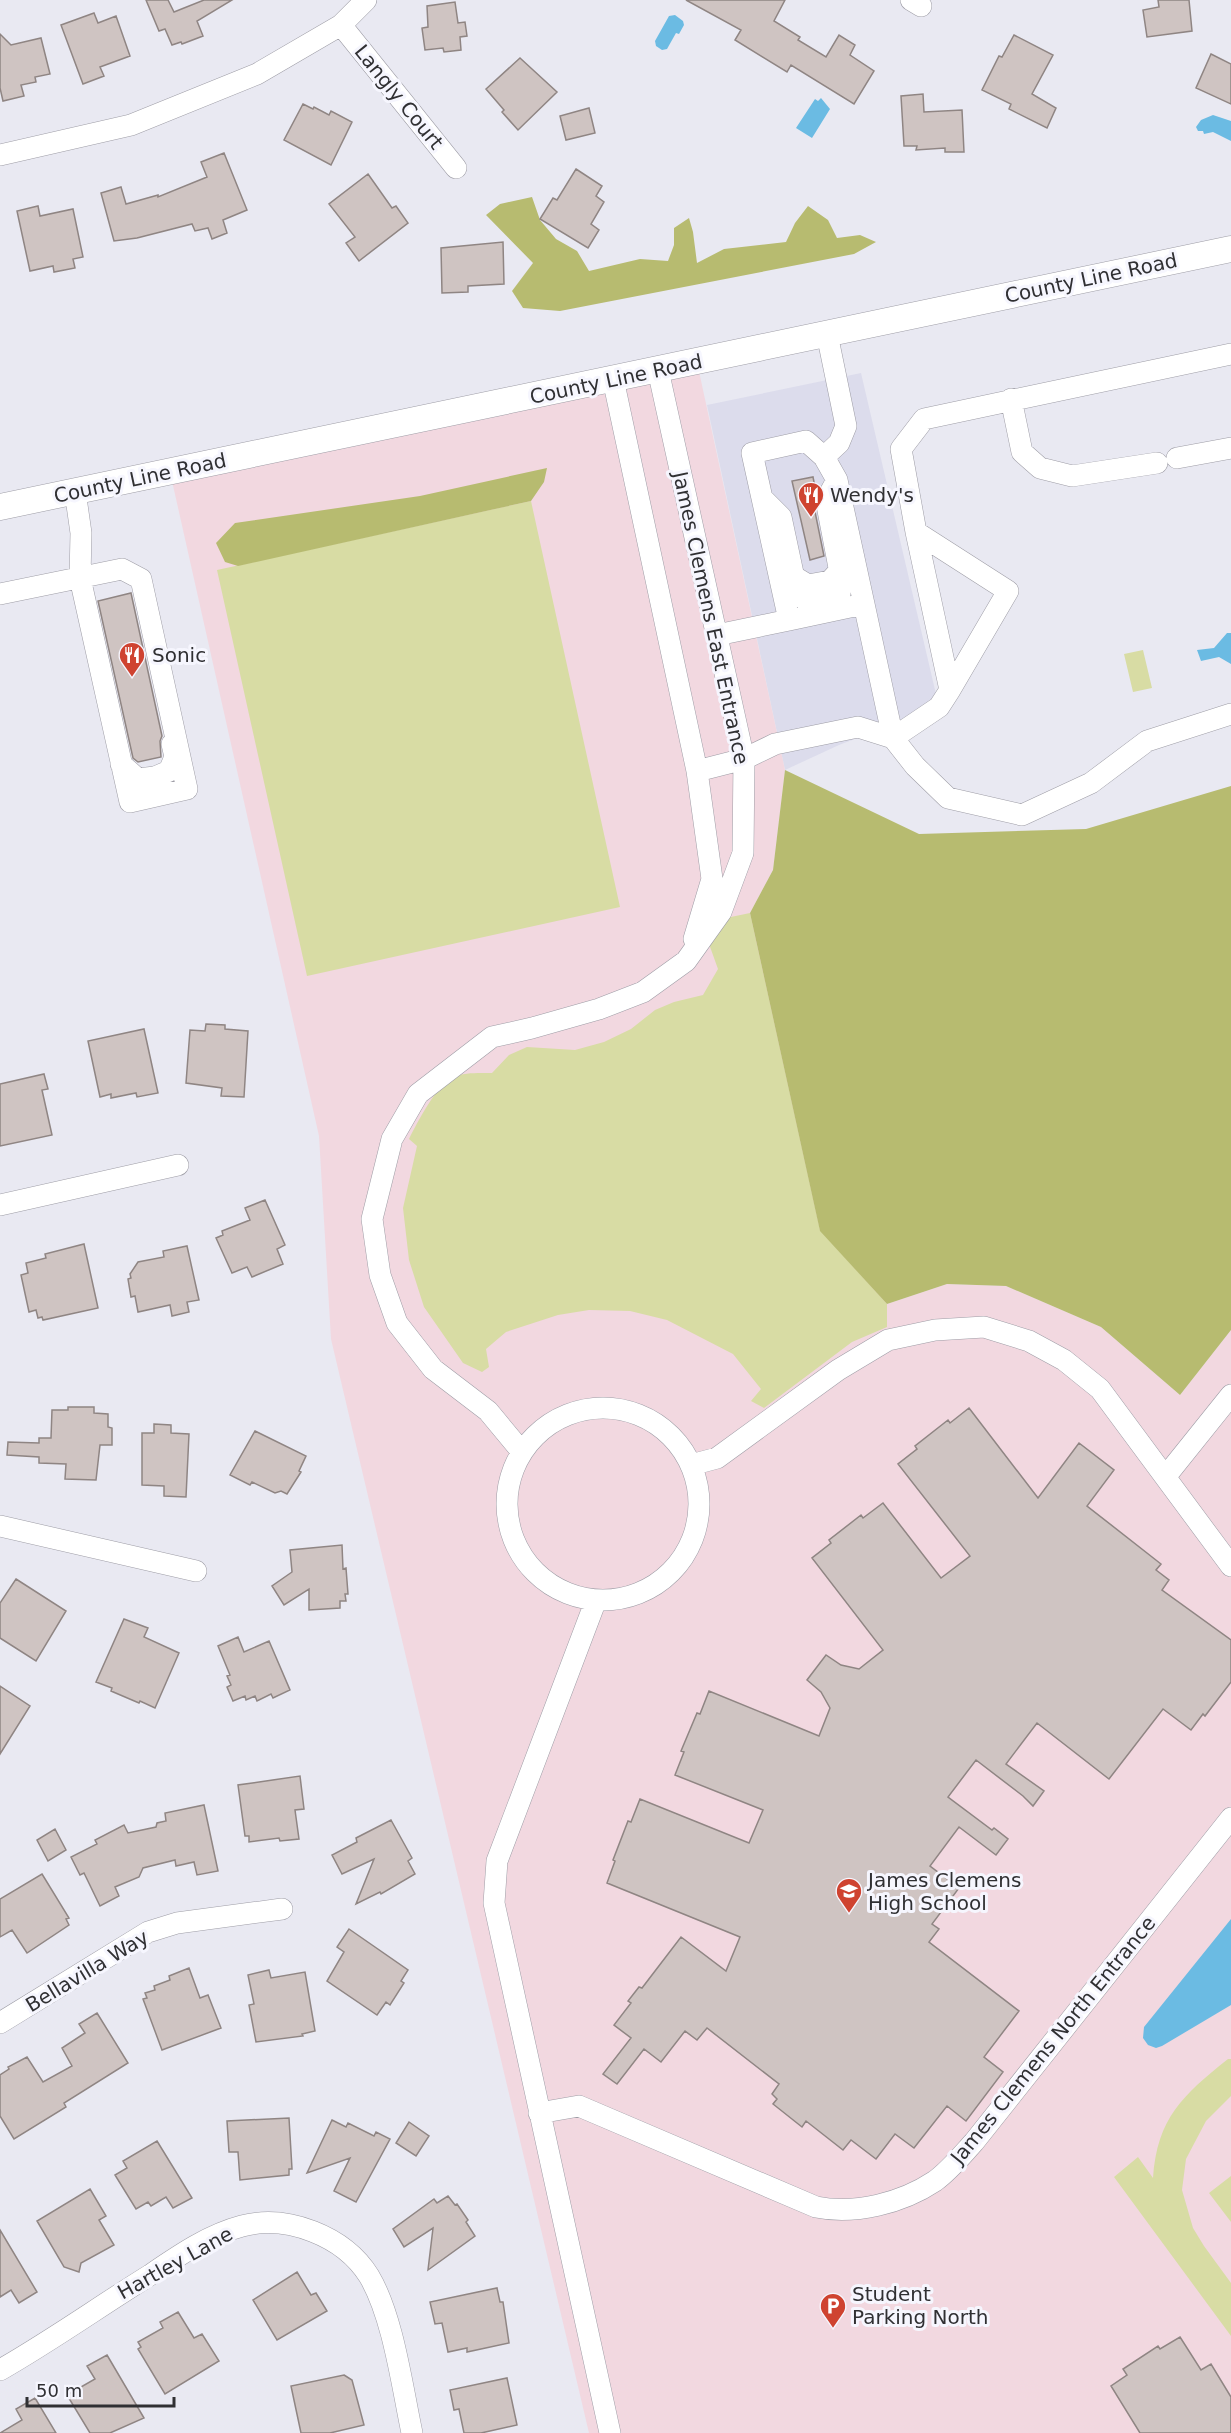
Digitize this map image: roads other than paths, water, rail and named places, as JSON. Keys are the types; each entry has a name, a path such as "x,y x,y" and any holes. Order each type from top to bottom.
{"main road":[{"name":"County Line Road","path":"0,507 1231,249"}],"street":[{"path":"0,155 131,125 257,74 341,25 366,0"},
{"name":"Langly Court","path":"341,25 456,168"},
{"path":"824,457 839,443 846,426 827,334"},
{"path":"950,690 916,532 901,449 924,419 1231,354"},
{"name":"James Clemens East Entrance","path":"522,1452 488,1411 434,1369 397,1323 380,1275 372,1219 392,1138 418,1094 492,1037 600,1009 643,992 687,961 720,912 743,853 744,759 658,370"},
{"path":"613,380 697,771 712,879 687,961"},
{"path":"1011,399 1022,452 1040,468 1072,476 1231,448"},
{"path":"789,620 752,453 806,441 824,457 837,480 893,738 915,766 948,798 1022,815 1091,783 1147,741 1231,714"},
{"path":"762,497 781,517 797,592 808,603 824,603 840,594 842,578 826,500 837,480"},
{"path":"0,594 80,578 122,569 141,579 187,789 130,802 80,578 81,533 75,491"},
{"path":"893,738 939,707 1008,591 916,532"},
{"path":"717,635 864,604"},
{"path":"697,771 744,759 775,744 858,727 893,738"},
{"path":"0,1205 178,1165"},
{"path":"691,1465 717,1458 838,1370 888,1340 934,1330 984,1327 1029,1341 1064,1360 1100,1389 1231,1566"},
{"path":"1166,1476 1231,1395"},
{"path":"595,1408 625,1410 652,1421 675,1440 691,1465 699,1497 696,1530 681,1560 658,1583 629,1597 596,1600 564,1592 537,1574 517,1547 507,1516 509,1482 522,1452 541,1430 567,1414 595,1408"},
{"path":"0,1526 196,1571"},
{"path":"596,1600 497,1861 494,1903 610,2433"},
{"name":"James Clemens North Entrance","path":"539,2113 579,2106 816,2207 834,2211 847,2210 902,2199 935,2180 974,2142 1231,1818"},
{"name":"Bellavilla Way","path":"0,2023 148,1932 177,1923 282,1909"},
{"name":"Hartley Lane","path":"0,2370 179,2256 216,2235 243,2225 279,2223 300,2227 339,2244 368,2275 385,2310 412,2433"}],"water":[{"path":"675,15 683,21 684,25 679,34 676,33 667,49 662,50 656,46 655,41 669,16"},
{"path":"821,98 830,109 812,138 796,128 815,99 818,101"},
{"path":"1213,115 1231,121 1231,141 1213,132 1204,134 1203,131 1198,131 1196,127 1201,120"},
{"path":"1227,633 1231,633 1231,664 1219,657 1201,661 1197,650 1214,648"},
{"path":"1231,1919 1231,2005 1162,2046 1156,2048 1148,2045 1143,2038 1144,2027"}],"place":[{"name":"Wendy's","path":"811,518"},
{"name":"Sonic","path":"132,678"},
{"name":"James Clemens High School","path":"849,1914"},
{"name":"Student Parking North","path":"833,2329"}]}
